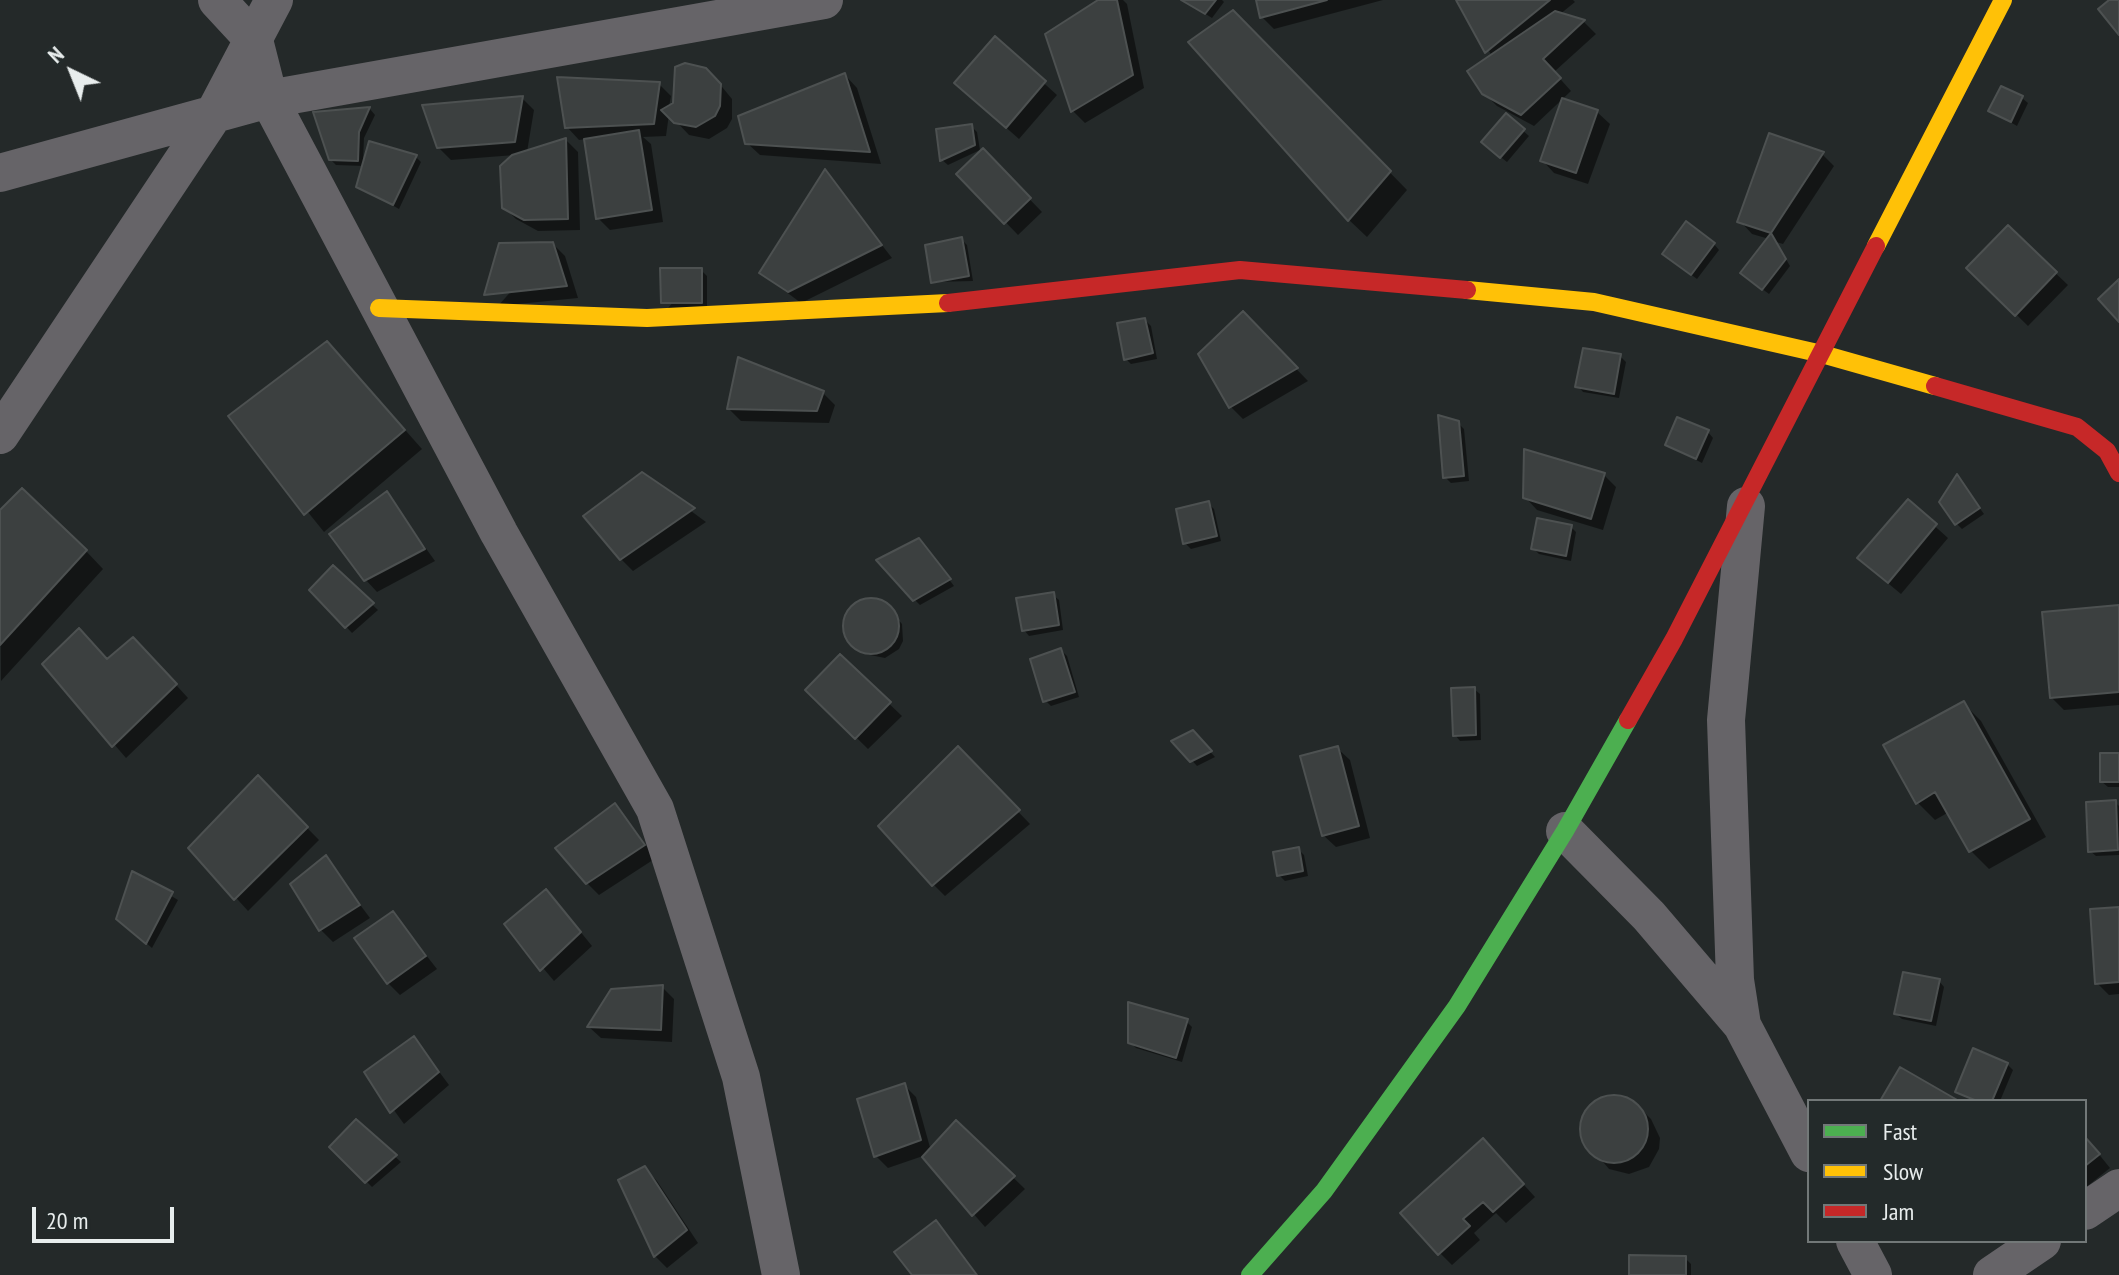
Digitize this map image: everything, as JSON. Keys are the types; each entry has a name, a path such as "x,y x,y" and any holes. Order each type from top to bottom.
{"street":[{"path":"217,0 254,40 269,99 499,533 655,809 741,1077 781,1275"},
{"path":"0,435 214,114 274,0"},
{"path":"0,173 269,99 824,0"},
{"path":"1250,1275 1324,1191 1457,1006 1565,831 1674,639 2003,0"},
{"path":"379,308 647,318 917,306 1240,270 1594,302 1822,354 2077,427 2107,451 2119,473"},
{"path":"1742,1025 1735,980 1726,720 1747,498"},
{"path":"1565,831 1649,916 1742,1025 1807,1149"},
{"path":"2087,1210 2119,1188"},
{"path":"1856,1243 1873,1275"},
{"path":"1992,1275 2039,1243"}],"building":[{"path":"1098,0 1117,0 1133,75 1071,112 1045,34"},
{"path":"1181,0 1216,0 1205,14"},
{"path":"1256,0 1327,0 1260,18"},
{"path":"1456,0 1550,0 1485,53"},
{"path":"2109,0 2119,0 2119,35 2098,9"},
{"path":"1233,10 1391,171 1348,221 1188,42"},
{"path":"1555,11 1585,20 1543,59 1561,78 1521,115 1482,94 1467,71"},
{"path":"995,36 1046,81 1006,128 954,83"},
{"path":"685,63 706,68 721,84 720,106 715,116 696,127 674,123 661,110 673,103 675,67"},
{"path":"845,73 870,152 745,144 738,116"},
{"path":"557,77 660,82 654,124 565,128"},
{"path":"2001,86 2023,96 2011,122 1988,111"},
{"path":"523,96 515,142 437,148 422,105"},
{"path":"1562,98 1598,110 1576,173 1540,161"},
{"path":"370,107 359,132 358,161 329,160 313,112"},
{"path":"1506,113 1525,129 1500,158 1481,142"},
{"path":"972,124 975,145 940,161 936,129"},
{"path":"639,130 652,210 596,219 584,139"},
{"path":"1769,133 1824,152 1771,233 1737,222"},
{"path":"566,138 568,219 524,220 502,208 500,166 512,155"},
{"path":"369,141 417,155 393,205 356,187"},
{"path":"983,148 1031,198 1004,224 956,174"},
{"path":"825,169 882,245 788,292 759,273"},
{"path":"1686,221 1715,243 1691,275 1662,254"},
{"path":"2008,225 2057,272 2015,316 1966,268"},
{"path":"1771,233 1786,259 1762,290 1740,273"},
{"path":"962,237 969,276 931,283 925,245"},
{"path":"553,242 567,286 484,295 499,243"},
{"path":"660,268 702,268 702,303 661,303"},
{"path":"2119,279 2119,322 2098,299"},
{"path":"1243,311 1298,368 1229,408 1198,354"},
{"path":"1145,318 1153,353 1124,360 1117,323"},
{"path":"327,341 405,430 304,515 228,416"},
{"path":"1583,348 1621,354 1614,394 1575,387"},
{"path":"738,357 824,391 817,411 727,409"},
{"path":"1438,415 1459,421 1464,476 1443,478"},
{"path":"1677,417 1709,430 1696,459 1665,445"},
{"path":"1524,449 1605,473 1591,519 1523,498"},
{"path":"642,472 695,508 620,560 583,516"},
{"path":"1957,474 1980,508 1955,525 1939,502"},
{"path":"22,488 87,550 0,645 0,510"},
{"path":"387,491 425,549 364,581 329,534"},
{"path":"1908,499 1937,524 1888,583 1857,558"},
{"path":"1209,501 1217,536 1183,544 1176,509"},
{"path":"1537,518 1572,525 1566,556 1531,549"},
{"path":"919,538 951,579 913,601 876,560"},
{"path":"333,565 374,603 345,628 309,590"},
{"path":"1054,592 1059,625 1022,631 1016,598"},
{"path":"871,598 891,606 899,626 891,646 871,654 851,646 843,626 851,606"},
{"path":"2119,605 2119,692 2050,698 2042,612"},
{"path":"79,628 107,659 133,637 177,684 112,747 42,664"},
{"path":"1061,648 1075,692 1043,702 1030,659"},
{"path":"840,654 891,702 855,739 805,690"},
{"path":"1475,687 1476,735 1453,736 1451,688"},
{"path":"1964,701 2030,819 1969,852 1935,792 1916,804 1883,745"},
{"path":"1193,730 1212,751 1190,762 1171,741"},
{"path":"958,746 1020,810 932,886 878,826"},
{"path":"1338,746 1359,826 1322,836 1300,756"},
{"path":"2100,753 2119,753 2119,782 2100,782"},
{"path":"258,775 308,827 234,900 188,848"},
{"path":"2116,800 2118,850 2088,852 2086,802"},
{"path":"615,803 645,845 586,884 555,848"},
{"path":"1299,847 1303,871 1277,876 1273,852"},
{"path":"326,855 360,905 319,931 290,884"},
{"path":"132,871 173,892 146,944 116,919"},
{"path":"546,889 581,932 540,971 504,924"},
{"path":"2119,907 2119,982 2095,984 2090,909"},
{"path":"393,911 426,956 387,984 354,938"},
{"path":"1903,972 1940,979 1931,1021 1894,1014"},
{"path":"663,985 661,1030 587,1027 611,989"},
{"path":"1128,1002 1188,1019 1176,1058 1128,1043"},
{"path":"414,1036 439,1072 390,1113 364,1072"},
{"path":"1973,1048 2008,1063 1993,1099 1972,1099 1955,1092"},
{"path":"1900,1067 1956,1099 1881,1099"},
{"path":"905,1083 921,1140 874,1157 857,1099"},
{"path":"1621,1095 1642,1110 1648,1129 1646,1142 1638,1153 1621,1163 1607,1163 1590,1153 1582,1142 1580,1122 1590,1105 1601,1097"},
{"path":"356,1119 397,1155 365,1183 329,1147"},
{"path":"956,1120 1015,1176 972,1216 922,1157"},
{"path":"1483,1138 1524,1184 1493,1212 1483,1202 1463,1219 1470,1226 1438,1255 1400,1213"},
{"path":"2087,1139 2100,1154 2087,1164"},
{"path":"645,1166 687,1230 654,1257 618,1180"},
{"path":"936,1220 977,1275 912,1275 894,1252"},
{"path":"1629,1255 1686,1256 1686,1275 1629,1275"}],"traffic: fast":[{"path":"1250,1275 1324,1191 1457,1006 1565,831 1628,720"}],"traffic: slow":[{"path":"1876,246 2003,0"},
{"path":"1467,290 1594,302 1822,354 1935,386"},
{"path":"379,308 647,318 948,303"}],"traffic: jam":[{"path":"1628,720 1674,639 1876,246"},
{"path":"948,303 1240,270 1467,290"},
{"path":"1935,386 2077,427 2107,451 2119,473"}]}
